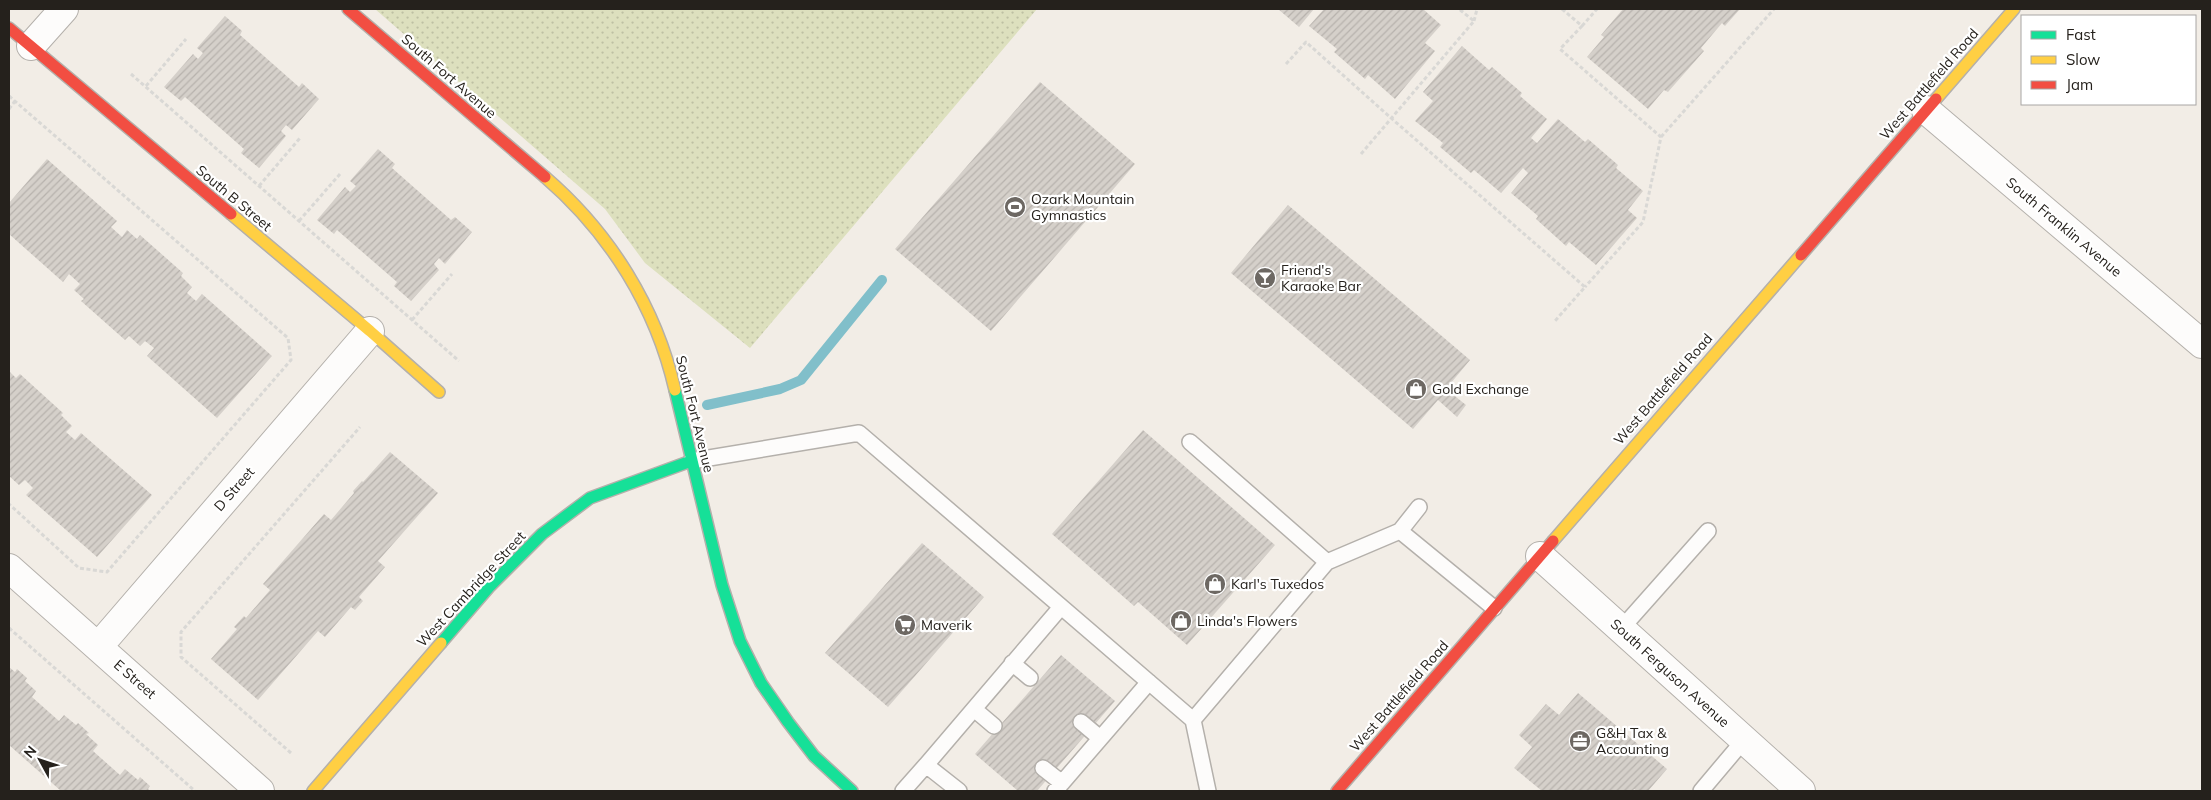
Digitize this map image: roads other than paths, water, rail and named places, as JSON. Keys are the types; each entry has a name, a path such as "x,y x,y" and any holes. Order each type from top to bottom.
{"street":[{"path":"31,46 64,9"},
{"name":"South Fort Avenue","path":"348,9 549,181 587,220 623,265 652,317 673,380 722,585 740,641 761,683 788,722 814,756 852,791"},
{"name":"West Battlefield Road","path":"1337,791 2014,9"},
{"name":"South B Street","path":"9,28 370,331 439,392"},
{"name":"South Franklin Avenue","path":"1926,110 2202,344"},
{"name":"D Street","path":"98,647 370,331"},
{"name":"West Cambridge Street","path":"313,791 490,586 542,534 590,498 692,460"},
{"name":"South Ferguson Avenue","path":"1540,556 1800,791"},
{"name":"E Street","path":"9,568 260,791"}],"lane":[{"path":"692,460 859,433 1193,720 1208,791"},
{"path":"1190,442 1327,562"},
{"path":"1193,720 1327,562 1400,531 1419,507"},
{"path":"1400,531 1494,608"},
{"path":"1621,629 1708,531"},
{"path":"903,791 1061,607"},
{"path":"1012,663 1030,678"},
{"path":"1044,768 1058,787 1148,682"},
{"path":"974,709 994,726"},
{"path":"1081,722 1100,738"},
{"path":"1701,791 1744,740"},
{"path":"926,765 959,791"}],"waterway":[{"path":"707,405 780,389 801,380 882,280"}],"place":[{"name":"Ozark Mountain Gymnastics","path":"1015,207"},
{"name":"Friend's Karaoke Bar","path":"1265,278"},
{"name":"Gold Exchange","path":"1416,389"},
{"name":"Karl's Tuxedos","path":"1215,584"},
{"name":"Linda's Flowers","path":"1181,621"},
{"name":"Maverik","path":"905,625"},
{"name":"G&H Tax & Accounting","path":"1580,741"}]}
